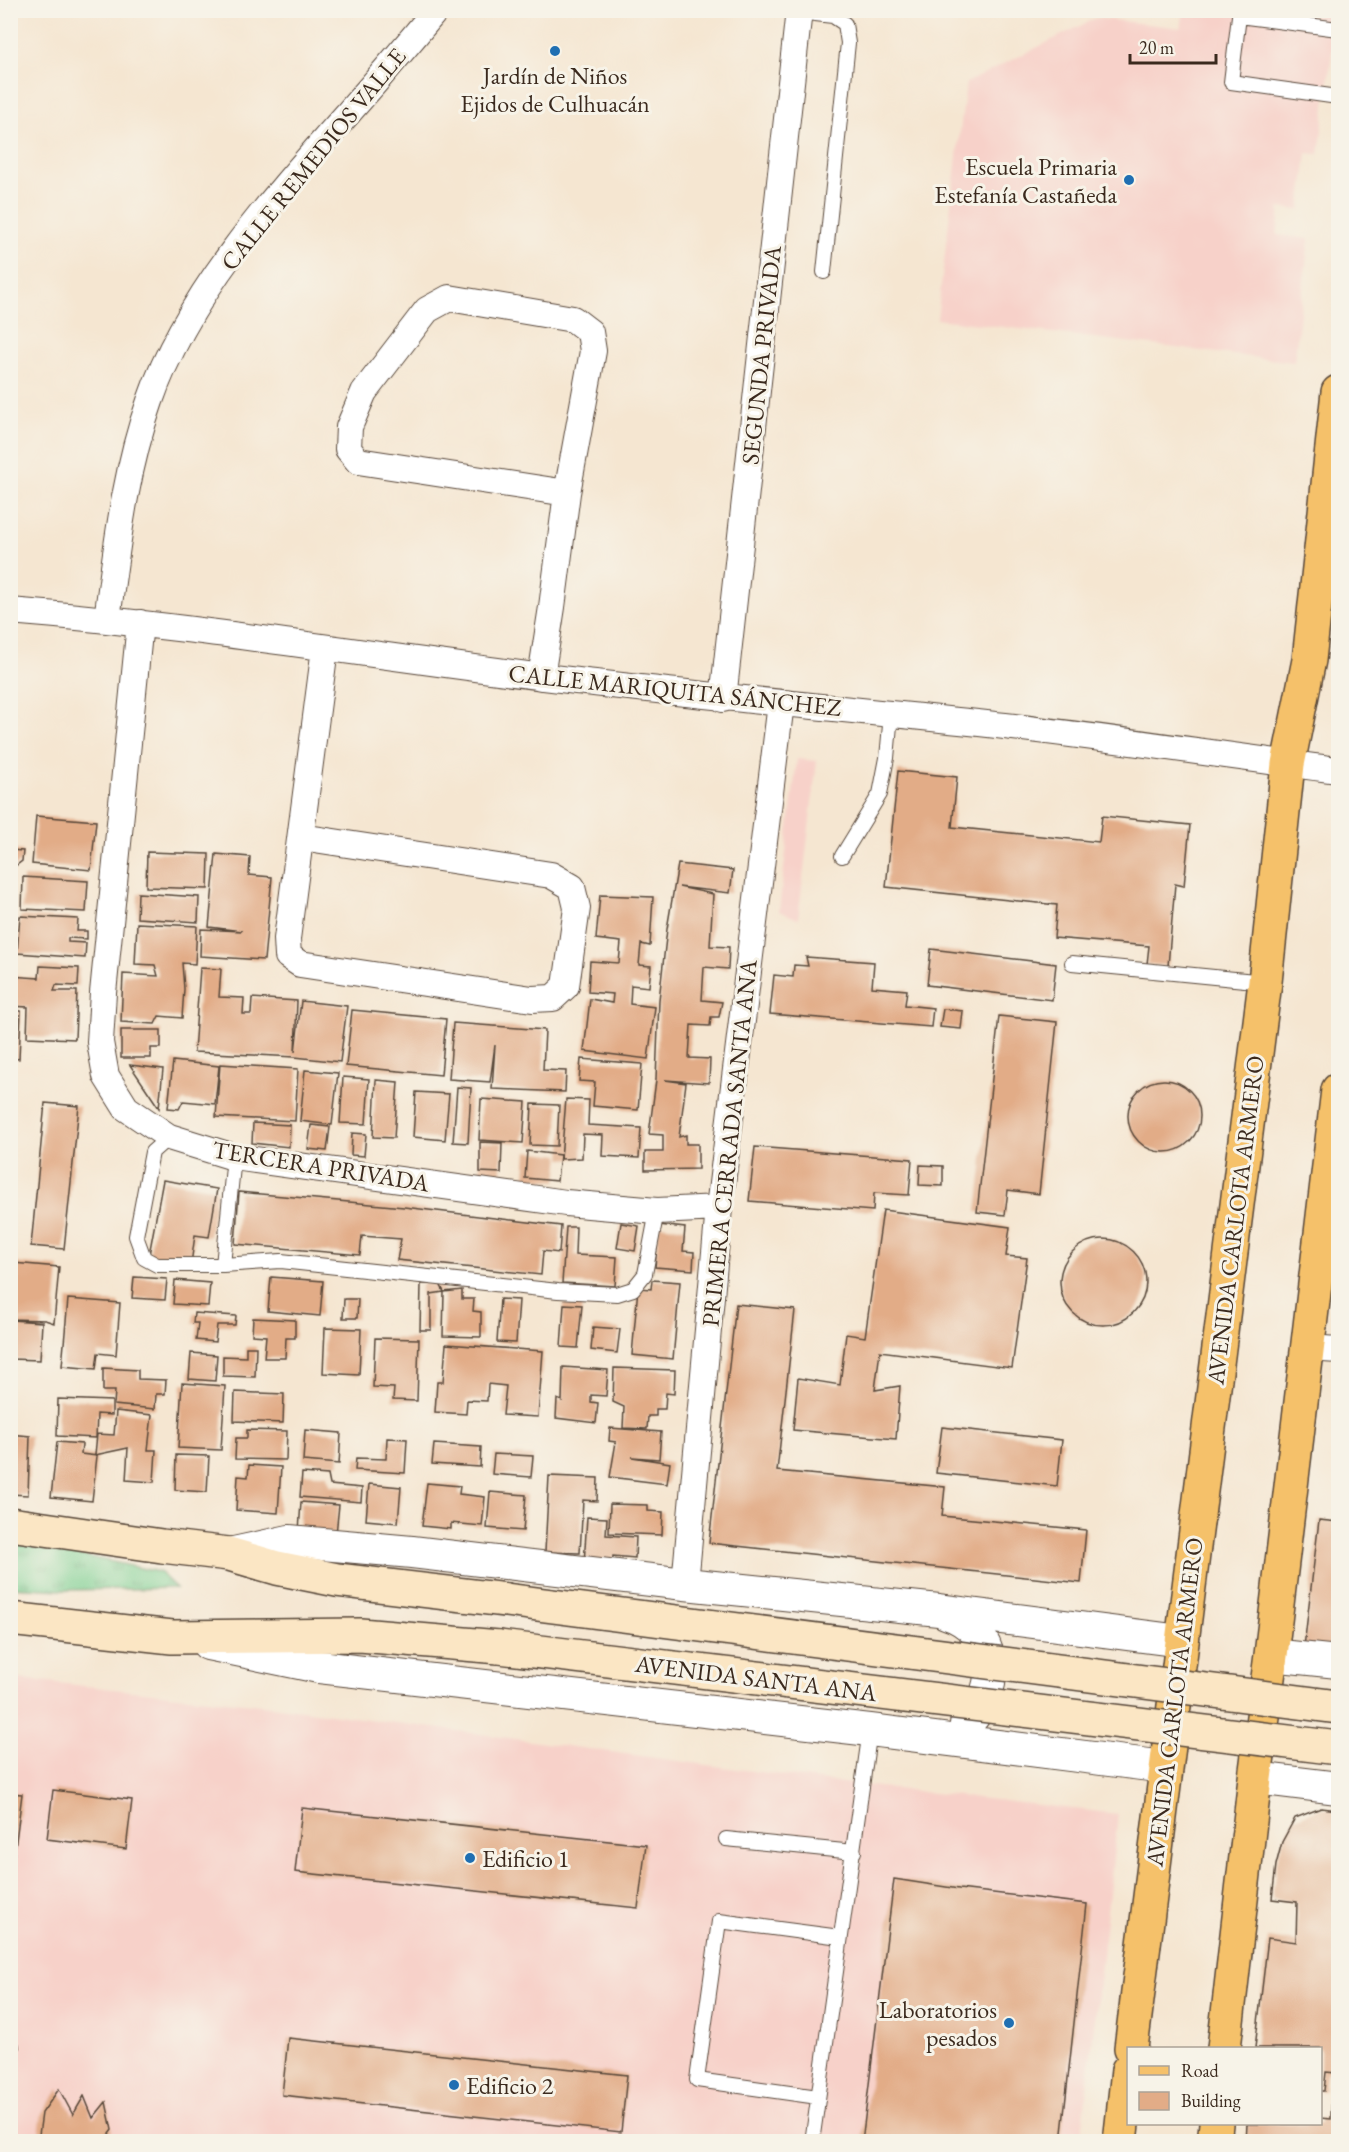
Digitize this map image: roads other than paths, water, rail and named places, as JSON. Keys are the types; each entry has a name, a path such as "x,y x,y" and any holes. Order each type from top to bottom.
{"main road":[{"name":"AVENIDA CARLOTA ARMERO","path":"1131,2047 1265,982 1288,764 1309,660 1338,393"},
{"path":"1224,2047 1255,1778 1272,1655 1323,1349 1338,1090"},
{"name":"AVENIDA SANTA ANA","path":"10,1524 229,1554 277,1568 337,1580 1338,1707"},
{"name":"AVENIDA SANTA ANA","path":"10,1618 172,1637 360,1635 498,1647 1338,1748"},
{"path":"1120,2142 1127,2079"},
{"path":"1214,2142 1216,2125"}],"street":[{"name":"CALLE REMEDIOS VALLE","path":"107,619 124,502 136,450 150,400 192,311 257,219 436,10"},
{"name":"SEGUNDA PRIVADA","path":"723,699 799,11"},
{"path":"541,676 567,493 593,351 590,332 573,319 449,297 427,310 364,392 349,427 348,449 358,461 567,493"},
{"name":"CALLE MARIQUITA SÁNCHEZ","path":"10,611 140,623 723,699 891,714 1124,740 1338,770"},
{"name":"TERCERA PRIVADA","path":"140,623 100,1042 106,1076 126,1108 169,1137 234,1157 566,1203 657,1211 719,1208"},
{"path":"301,837 551,875 572,887 577,908 566,986 554,999 532,999 300,964 288,956 287,939 325,648"},
{"name":"PRIMERA CERRADA SANTA ANA","path":"685,1584 719,1208 782,703"},
{"name":"AVENIDA SANTA ANA","path":"229,1554 289,1541 939,1610 1181,1641"},
{"path":"926,1737 941,1736 967,1723 985,1700 991,1672 986,1651 976,1632 965,1622 939,1610"},
{"name":"AVENIDA SANTA ANA","path":"172,1637 319,1667 1165,1767"},
{"path":"1272,1655 1338,1662"},
{"path":"1255,1778 1338,1788"}],"lane":[{"path":"799,11 833,16 845,24 848,43 824,272"},
{"path":"1338,29 1239,16 1231,82 1338,97"},
{"path":"842,856 880,794 887,758 891,714"},
{"path":"1072,963 1265,982"},
{"path":"169,1137 152,1152 136,1236 144,1258 157,1264 223,1265 281,1261 558,1291 617,1294 633,1289 645,1274 657,1211"},
{"path":"223,1265 234,1157"},
{"path":"812,2142 870,1731"},
{"path":"726,1839 854,1852"},
{"path":"818,2097 698,2080 719,1921 840,1937"},
{"path":"10,2046 12,2047 10,2067"}],"place":[{"name":"Jardín de Niños Ejidos de Culhuacán","path":"555,51"},
{"name":"Escuela Primaria Estefanía Castañeda","path":"1129,180"},
{"name":"Edificio 1","path":"470,1858"},
{"name":"Laboratorios pesados","path":"1009,2023"},
{"name":"Edificio 2","path":"454,2085"}]}
